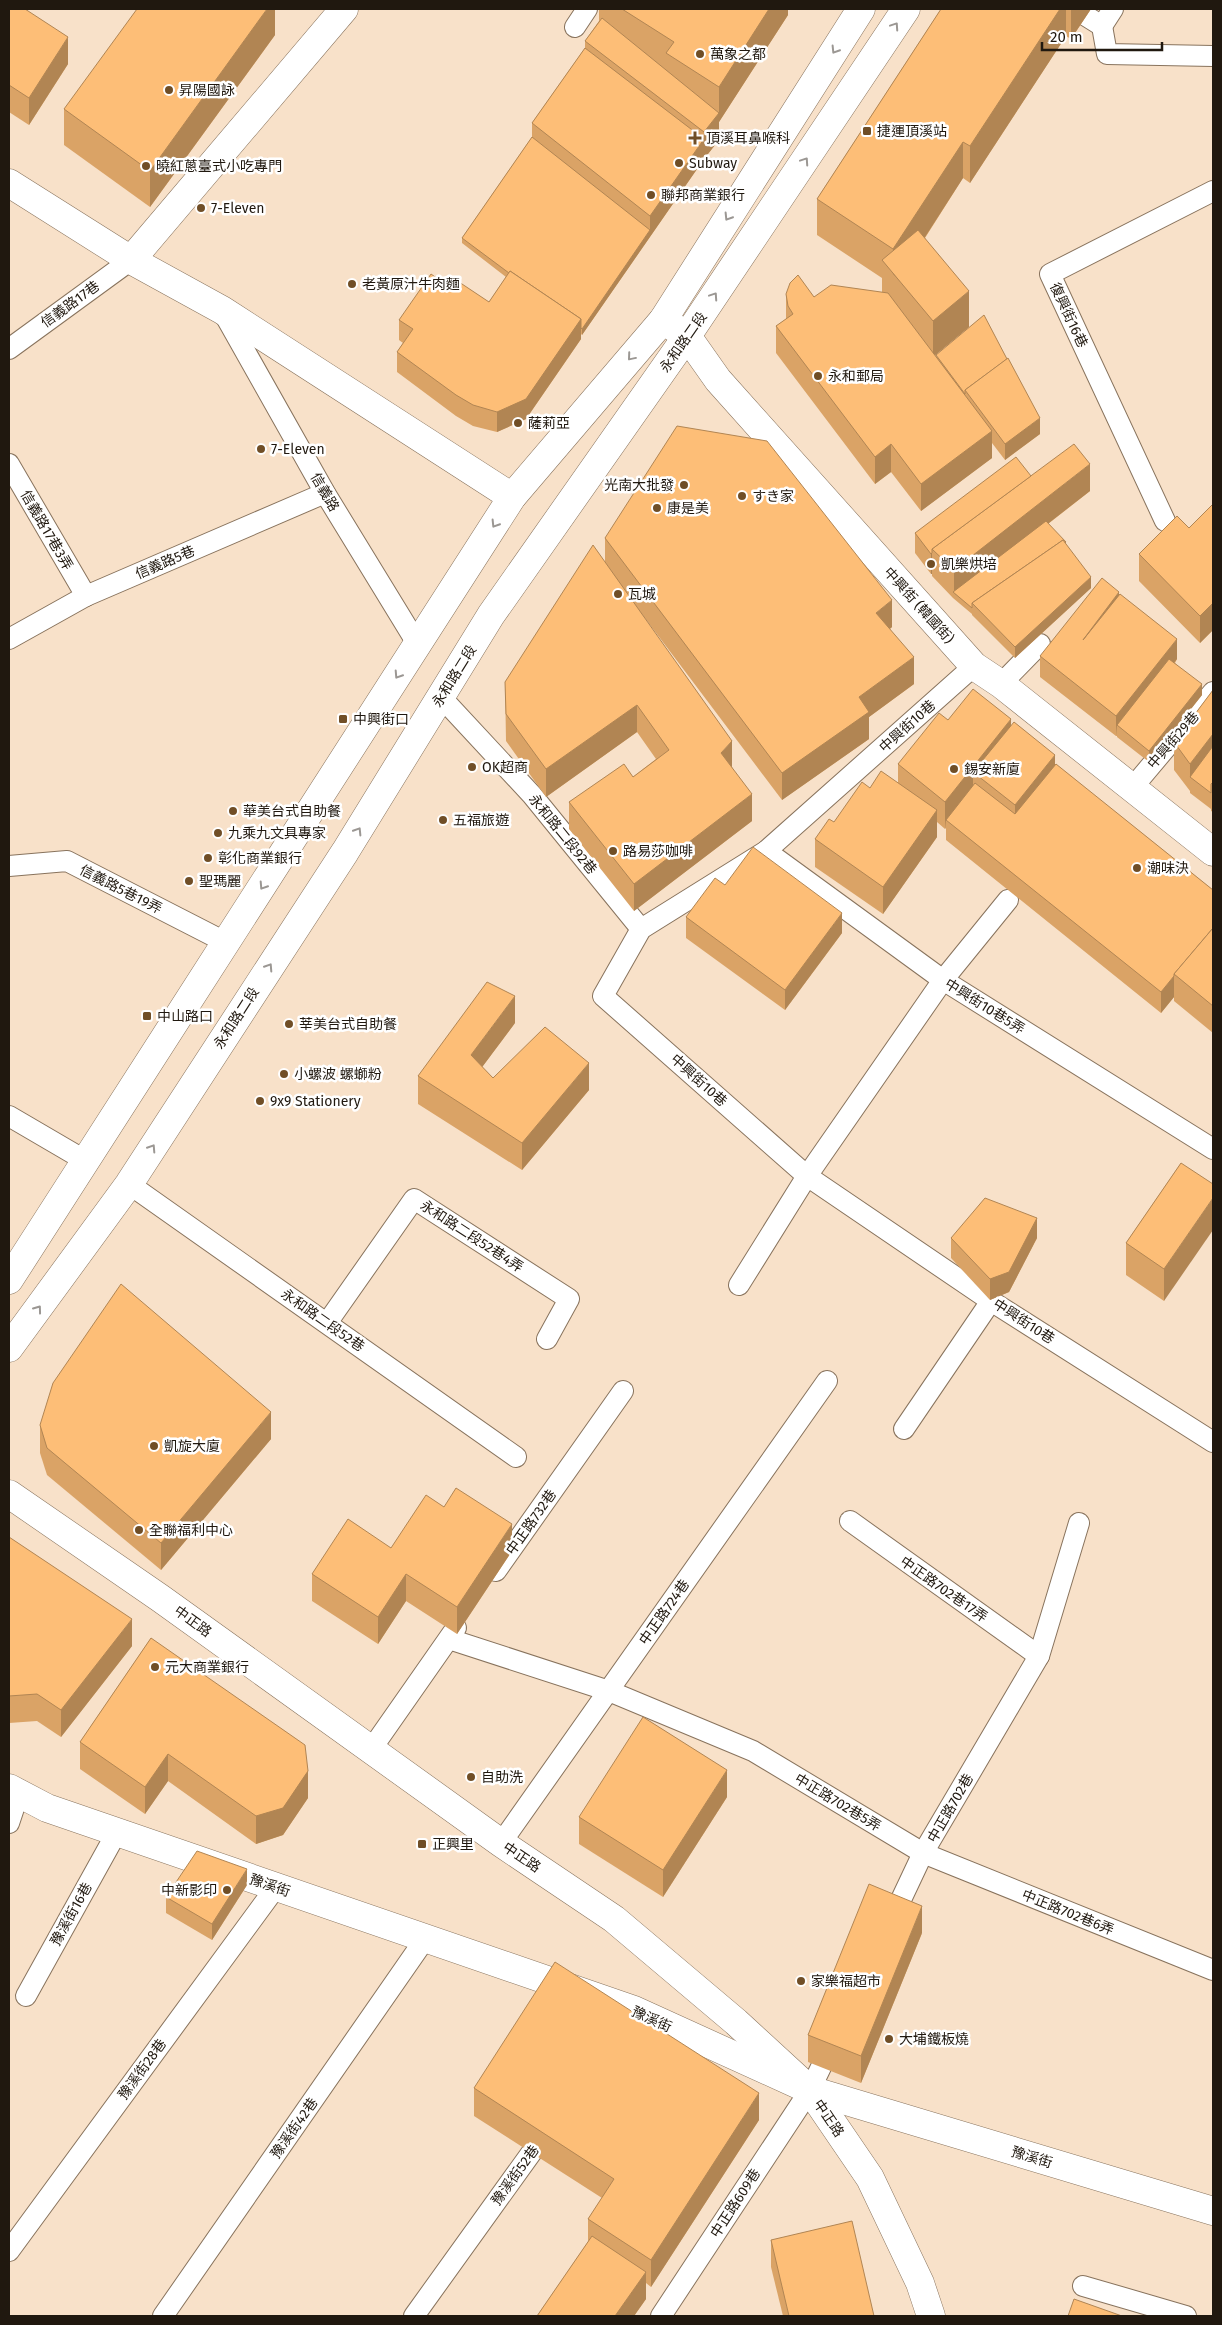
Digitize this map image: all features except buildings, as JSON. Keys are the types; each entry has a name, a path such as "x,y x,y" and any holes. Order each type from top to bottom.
{"street":[{"path":"131,260 344,9"},
{"path":"9,1280 512,497 662,320 861,9"},
{"name":"永和路二段","path":"9,1348 129,1184 345,852 491,615 687,336 906,9"},
{"path":"9,183 131,260 222,310 512,497"},
{"name":"中興街 (韓國街)","path":"662,320 687,336 718,380 974,666 1001,684 1213,852"},
{"name":"中正路","path":"9,1494 160,1598 370,1751 614,1919 736,2022 810,2090 870,2178 920,2283 931,2316"},
{"name":"豫溪街","path":"14,1790 47,1808 425,1939 810,2090 1213,2211"}],"lane":[{"path":"575,27 587,9"},
{"path":"1113,9 1094,21 1107,54 1213,56"},
{"name":"復興街16巷","path":"1165,521 1050,274 1213,191"},
{"name":"信義路17巷","path":"9,349 131,260"},
{"name":"信義路","path":"222,310 325,494 418,645"},
{"name":"信義路17巷3弄","path":"9,464 86,596"},
{"name":"信義路5巷","path":"9,639 86,596 325,494"},
{"path":"1001,684 1040,644"},
{"name":"中興街10巷","path":"974,666 766,851 641,930 603,996 807,1176 991,1301 1213,1442"},
{"name":"中興街29巷","path":"1133,787 1213,692"},
{"name":"永和路二段92巷","path":"441,697 532,794 641,930"},
{"name":"中興街10巷5弄","path":"766,851 943,980 1213,1149"},
{"name":"信義路5巷19弄","path":"9,866 67,861 227,943"},
{"path":"739,1285 807,1176 943,980 1008,900"},
{"path":"9,1116 86,1161"},
{"name":"永和路二段52巷","path":"129,1184 516,1457"},
{"name":"永和路二段52巷4弄","path":"327,1323 414,1199 569,1299 547,1339"},
{"path":"904,1429 991,1301"},
{"name":"中正路724巷","path":"501,1843 827,1382"},
{"name":"中正路732巷","path":"488,1583 623,1391"},
{"name":"中正路702巷17弄","path":"850,1521 1039,1656"},
{"name":"中正路702巷","path":"882,1941 923,1853 1039,1656 1079,1523"},
{"path":"370,1751 465,1615"},
{"name":"中正路702巷5弄","path":"448,1639 608,1691 753,1751 923,1853"},
{"path":"9,1823 14,1790"},
{"name":"豫溪街16巷","path":"26,1996 117,1832"},
{"name":"中正路702巷6弄","path":"923,1853 1213,1970"},
{"name":"豫溪街28巷","path":"9,2250 276,1887"},
{"name":"豫溪街42巷","path":"163,2316 425,1939"},
{"path":"810,2090 840,2029"},
{"name":"中正路609巷","path":"661,2316 810,2090"},
{"name":"豫溪街52巷","path":"414,2316 559,2115"},
{"path":"1083,2286 1186,2316"}],"place":[{"name":"萬象之都","path":"700,54"},
{"name":"昇陽國詠","path":"169,90"},
{"name":"捷運頂溪站","path":"867,131"},
{"name":"頂溪耳鼻喉科","path":"695,138"},
{"name":"Subway","path":"679,163"},
{"name":"曉紅蔥臺式小吃專門","path":"146,166"},
{"name":"聯邦商業銀行","path":"651,195"},
{"name":"7-Eleven","path":"201,208"},
{"name":"老黃原汁牛肉麵","path":"352,284"},
{"name":"永和郵局","path":"818,376"},
{"name":"薩莉亞","path":"518,423"},
{"name":"7-Εleven","path":"261,449"},
{"name":"光南大批發","path":"684,485"},
{"name":"すき家","path":"742,496"},
{"name":"康是美","path":"657,508"},
{"name":"凱樂烘培","path":"931,564"},
{"name":"瓦城","path":"618,594"},
{"name":"中興街口","path":"343,719"},
{"name":"OK超商","path":"472,767"},
{"name":"錫安新廈","path":"954,769"},
{"name":"華美台式自助餐","path":"233,811"},
{"name":"五福旅遊","path":"443,820"},
{"name":"九乘九文具專家","path":"218,833"},
{"name":"路易莎咖啡","path":"613,851"},
{"name":"彰化商業銀行","path":"208,858"},
{"name":"潮味決","path":"1137,868"},
{"name":"聖瑪麗","path":"189,881"},
{"name":"中山路口","path":"147,1016"},
{"name":"莘美台式自助餐","path":"289,1024"},
{"name":"小螺波 螺螄粉","path":"284,1074"},
{"name":"9x9 Stationery","path":"260,1101"},
{"name":"凱旋大廈","path":"154,1446"},
{"name":"全聯福利中心","path":"139,1530"},
{"name":"元大商業銀行","path":"155,1667"},
{"name":"自助洗","path":"471,1777"},
{"name":"正興里","path":"422,1844"},
{"name":"中新影印","path":"227,1890"},
{"name":"家樂福超市","path":"801,1981"},
{"name":"大埔鐵板燒","path":"889,2039"}]}
